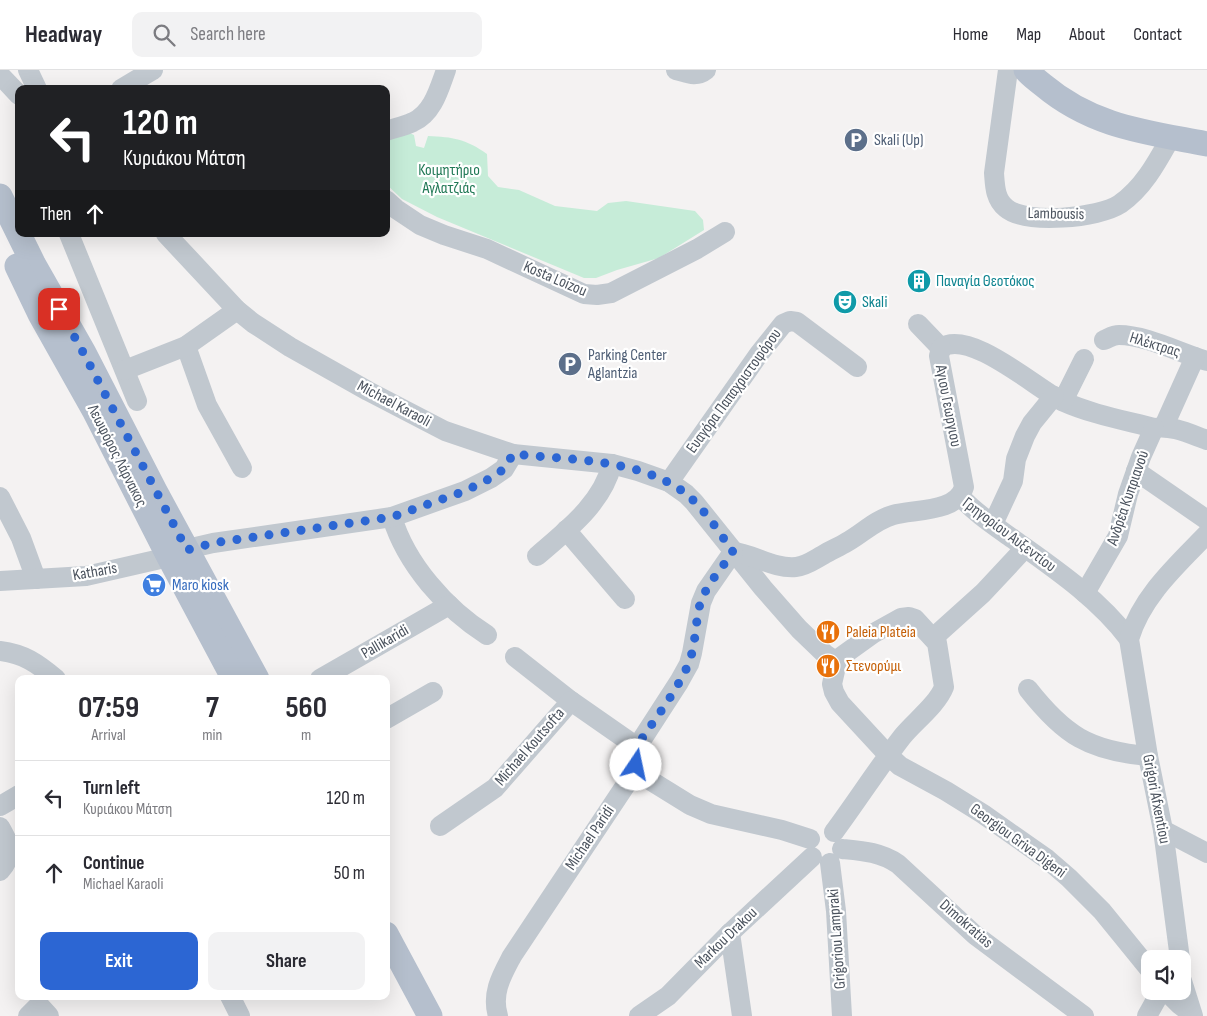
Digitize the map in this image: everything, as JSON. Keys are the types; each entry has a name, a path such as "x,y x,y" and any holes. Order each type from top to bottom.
{"main road":[{"path":"1026,70 1069,105 1095,118 1120,126 1207,144"},
{"name":"Λεωφόρος Λάρνακος","path":"0,196 15,226"},
{"name":"Λεωφόρος Λάρνακος","path":"0,232 40,314 94,410 178,553 254,675"},
{"name":"Λεωφόρος Λάρνακος","path":"20,237 84,354 178,553 232,675"},
{"path":"390,941 430,1016"},
{"path":"390,975 412,1016"}],"street":[{"path":"28,70 36,85"},
{"path":"128,85 153,70"},
{"path":"390,130 414,122 424,114 435,101 446,70"},
{"path":"676,70 694,75 706,70"},
{"name":"Lambousis","path":"1008,70 994,173 995,190 999,201 1012,212 1032,216 1075,217 1107,211 1120,204 1144,182 1171,137"},
{"path":"0,75 15,91"},
{"name":"Kosta Loizou","path":"390,204 420,225 487,249 584,294 597,296 611,293 697,249 725,232"},
{"path":"70,237 137,401"},
{"name":"Michael Karaoli","path":"170,237 237,310 253,323 290,348 445,431 513,454 612,464 668,482 694,502 721,534 733,552 799,629 825,654 837,662"},
{"path":"124,370 186,346 237,310"},
{"name":"Ευαγόρα Παπαχριστοφόρου","path":"668,482 759,354 783,324 790,321 797,322 857,367"},
{"name":"Αγιου Γεωργιου","path":"918,324 941,348 939,356 964,487 960,496"},
{"name":"Ηλέκτρας","path":"1104,340 1111,336 1124,335 1154,342 1201,359"},
{"path":"941,348 952,344 976,349 1019,372 1058,398 1108,416 1207,440"},
{"path":"186,346 207,405 242,468"},
{"path":"993,524 1013,481 1016,459 1032,423 1058,398 1084,359"},
{"name":"Ανδρέα Κυπριανού","path":"1085,593 1118,536 1128,494 1136,471 1159,427 1201,359"},
{"name":"Katharis","path":"0,581 86,576 213,543 392,517 465,491 491,478 504,469 513,454"},
{"path":"537,556 580,517 593,502 604,486 612,464"},
{"path":"1136,471 1207,520"},
{"name":"Γρηγορίου Αυξεντίου","path":"733,552 746,553 772,564 796,567 806,564 848,542 879,521 894,515 924,511 946,505 960,496 993,524 1085,593 1118,624 1130,639"},
{"path":"0,497 21,538 36,579"},
{"path":"392,517 394,526 414,562 432,586 463,619 486,635"},
{"path":"566,530 625,599"},
{"path":"1130,639 1134,622 1150,596 1207,534"},
{"path":"933,638 983,593 1025,548"},
{"name":"Michael Paridi","path":"498,1016 495,1000 501,977 512,956 635,771 637,746 679,682 688,664 692,653 701,603 706,591 733,552"},
{"name":"Pallikaridi","path":"327,675 449,605"},
{"path":"909,617 915,619 933,638 937,643 944,687 942,692 902,737 889,756 840,703 832,684 837,662 842,656 874,633 901,618 909,617"},
{"name":"Grigori Afxentiou","path":"1130,639 1148,756 1163,830 1179,950"},
{"path":"0,651 21,655 42,667 51,675"},
{"path":"515,657 571,700 637,746"},
{"path":"1028,689 1065,729 1088,744 1116,753 1148,756"},
{"path":"390,717 433,692"},
{"name":"Michael Koutsofta","path":"440,826 495,788 571,700"},
{"name":"Markou Drakou","path":"638,1016 668,996 730,933 826,848 889,756"},
{"name":"Georgiou Griva Digeni","path":"889,756 900,766 983,814 1047,859 1102,911 1141,959"},
{"name":"Dimokratias","path":"635,771 690,805 711,814 782,830 826,848 874,852 898,864 975,935 1084,1016"},
{"path":"0,806 15,797"},
{"path":"0,827 10,844 8,862 0,871"},
{"path":"1163,830 1207,852"},
{"name":"Grigoriou Lampraki","path":"826,848 836,911 842,1016"},
{"path":"730,933 742,1016"},
{"path":"232,1000 240,1016"},
{"path":"1147,1016 1156,1000"},
{"path":"1175,1000 1193,1015"},
{"path":"1188,1000 1193,1015"}],"green space":[{"name":"Κοιμητήριο Αγλατζιάς","path":"405,131 414,135 416,146 424,148 428,136 452,138 466,142 487,154 488,176 498,187 519,190 555,206 597,211 608,203 626,201 695,211 703,220 704,230 659,258 596,278 584,278 437,217 402,199 390,188 390,136"}],"place":[{"name":"Skali (Up)","path":"856,140"},
{"name":"Παναγία Θεοτόκος","path":"919,281"},
{"name":"Skali","path":"845,302"},
{"name":"Parking Center Aglantzia","path":"570,364"},
{"name":"Maro kiosk","path":"154,585"},
{"name":"Paleia Plateia","path":"828,632"},
{"name":"Στενορύμι","path":"828,666"}],"route":[{"path":"59,309 187,550 213,543 392,517 465,491 491,478 504,469 513,454 612,464 668,482 686,494 721,534 733,552 706,591 701,603 692,653 688,664 679,682 637,746 635,752 636,765"}]}
